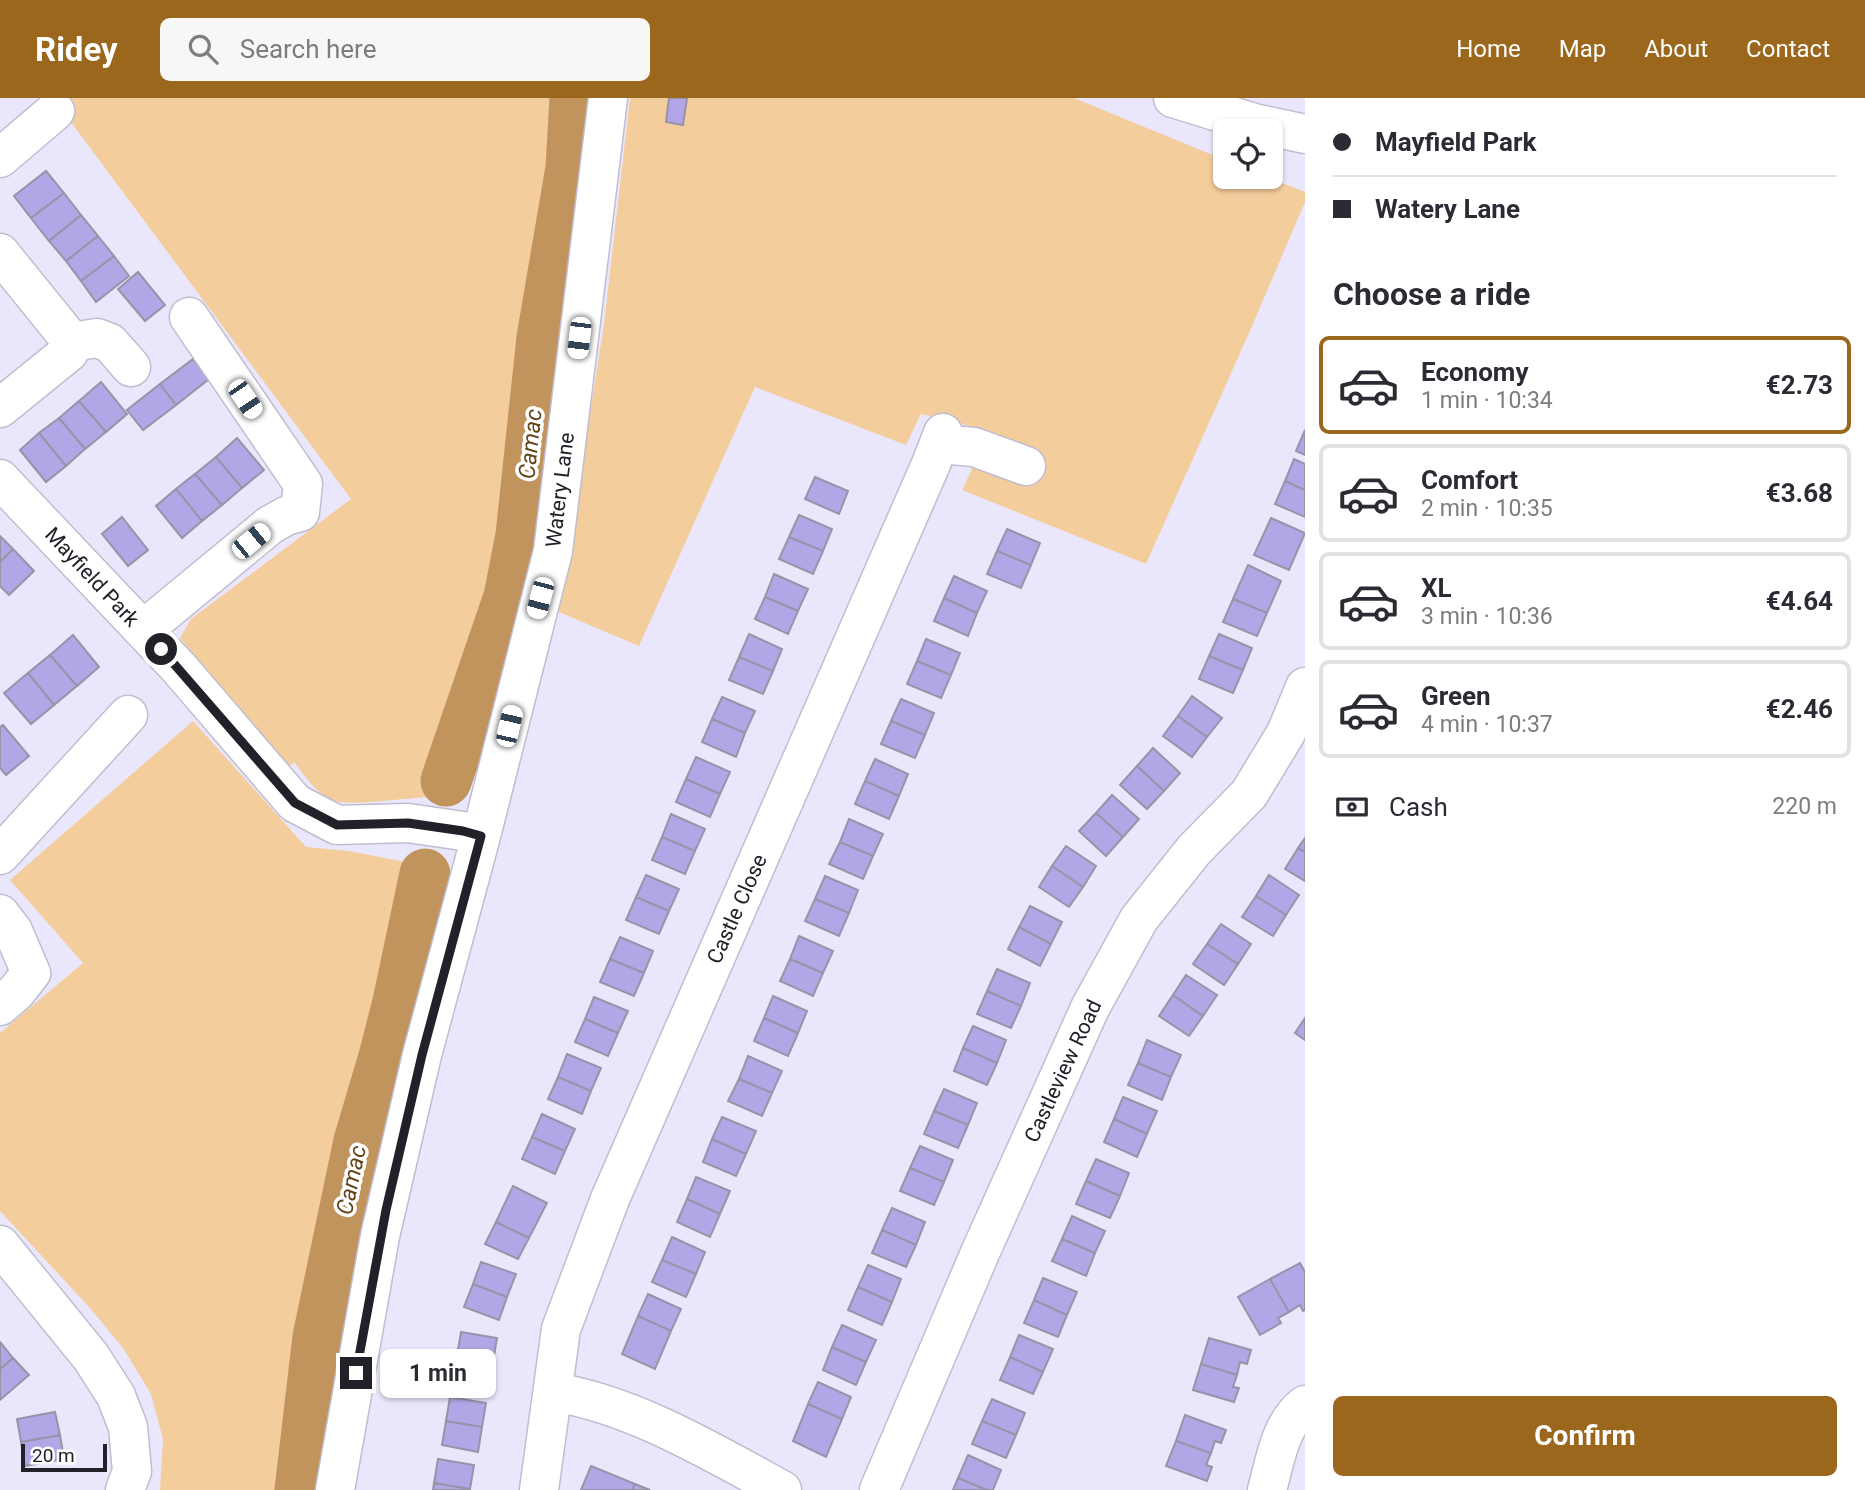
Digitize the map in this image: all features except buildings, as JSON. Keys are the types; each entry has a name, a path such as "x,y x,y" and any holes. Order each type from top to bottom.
{"street":[{"name":"Watery Lane","path":"335,1490 380,1236 422,1055 468,834 553,551 608,98"},
{"path":"1173,98 1259,111 1305,134"},
{"path":"0,158 55,111"},
{"path":"0,254 72,342"},
{"path":"143,630 270,525 300,512 303,484 189,317"},
{"path":"72,342 97,338 110,343 131,368"},
{"path":"0,408 69,352 72,342"},
{"name":"Castle Close","path":"539,1490 561,1329 610,1199 941,438 1026,466"},
{"name":"Mayfield Park","path":"0,479 179,668 295,803 337,825 408,823 468,834"},
{"name":"Castleview Road","path":"879,1490 980,1254 1090,1008 1139,919 1194,850 1249,794 1286,733 1305,687"},
{"path":"0,855 128,715"},
{"path":"0,914 13,931 31,973 0,1006"},
{"path":"0,1245 91,1357 116,1396 128,1427 132,1471 125,1490"},
{"path":"553,1392 626,1411 782,1490"},
{"path":"1267,1490 1281,1439 1297,1411 1305,1405"}],"shaded area":[{"path":"53,98 565,98 565,131 499,600 463,691 429,797 354,803 328,798 294,762 287,769 180,638 191,619 351,499"},
{"path":"630,98 1074,98 1213,155 1213,189 1283,189 1283,183 1305,192 1305,202 1146,564 962,490 990,431 921,414 906,445 755,387 639,646 559,612 604,324"},
{"path":"193,721 306,847 349,851 416,864 401,930 391,1001 373,1055 352,1137 310,1333 288,1490 160,1490 163,1439 151,1394 123,1348 90,1308 0,1211 0,1033 83,963 10,880"}],"waterway":[{"name":"Camac","path":"446,781 509,597 521,535 542,338 571,168 575,98"},
{"name":"Camac","path":"300,1490 318,1337 359,1141 398,1002 425,874"}],"route":[{"path":"161,649 295,803 337,825 408,823 481,836 422,1055 380,1236 356,1373"}]}
